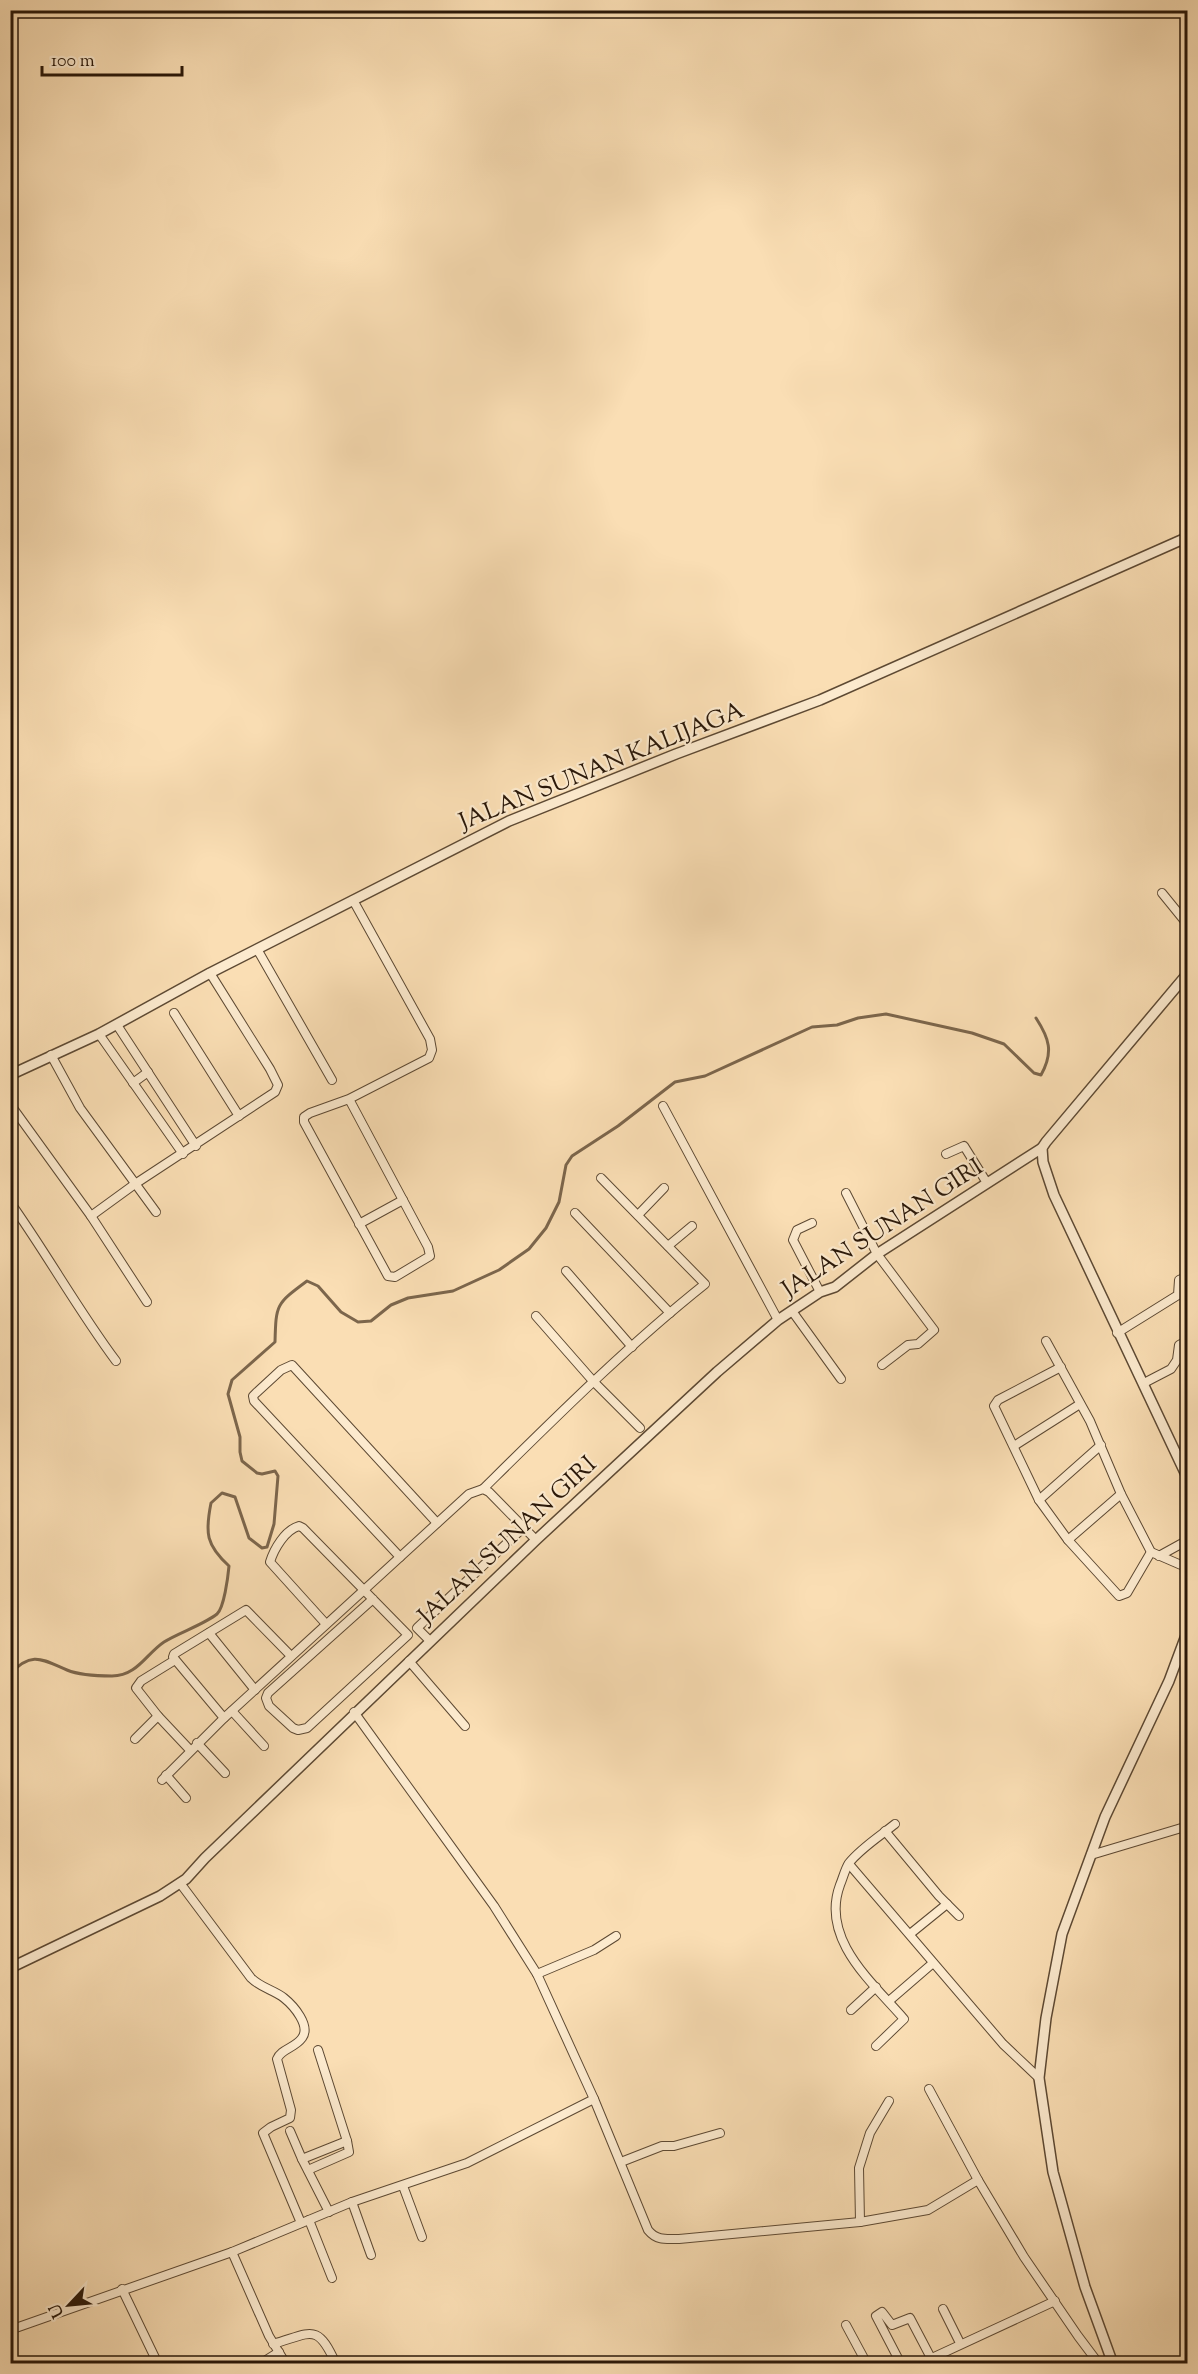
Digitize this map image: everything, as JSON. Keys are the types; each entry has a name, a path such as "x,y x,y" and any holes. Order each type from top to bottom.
{"street":[{"name":"JALAN SUNAN KALIJAGA","path":"10,1075 117,1025 210,973 509,821 676,754 820,700 1188,537"},
{"path":"1162,893 1188,926"},
{"path":"349,1099 428,1247 430,1256 395,1277 388,1276 304,1122 304,1118 310,1113 349,1099 429,1058 432,1050 430,1039 353,900"},
{"path":"257,949 332,1080"},
{"path":"91,1216 135,1184 275,1092 278,1085 210,973"},
{"name":"JALAN SUNAN GIRI","path":"10,1968 160,1896 180,1883 354,1712 717,1372 778,1320 820,1292 834,1287 877,1254 1042,1148 1106,1068 1188,973"},
{"path":"174,1013 239,1116"},
{"path":"117,1025 196,1146"},
{"path":"99,1034 183,1154"},
{"path":"51,1055 80,1108 156,1212"},
{"path":"133,1083 148,1072"},
{"path":"10,1104 91,1216 147,1302"},
{"path":"663,1106 778,1320"},
{"path":"157,1117 171,1108"},
{"path":"946,1154 964,1146 987,1182"},
{"path":"1042,1148 1042,1162 1054,1195 1117,1333 1144,1383 1188,1479"},
{"path":"186,1798 164,1777 197,1743 469,1494 483,1489 593,1381 705,1284 601,1178"},
{"path":"638,1215 664,1188"},
{"path":"846,1193 877,1254 934,1330 918,1344 908,1345 882,1365"},
{"path":"359,1224 403,1200"},
{"path":"10,1202 36,1238 89,1325 116,1361"},
{"path":"575,1213 669,1313"},
{"path":"812,1223 797,1230 793,1240 820,1292"},
{"path":"668,1246 692,1226"},
{"path":"566,1271 632,1347"},
{"path":"1117,1333 1178,1295 1179,1280 1188,1275"},
{"path":"792,1311 841,1379"},
{"path":"536,1316 593,1381 640,1428"},
{"path":"1144,1383 1172,1369 1177,1360 1179,1345 1188,1340"},
{"path":"1046,1341 1101,1445 1121,1494 1151,1552 1188,1568"},
{"path":"400,1557 253,1398 281,1370 292,1365 437,1523"},
{"path":"1061,1367 995,1403 994,1406 1039,1500 1068,1540 1119,1596 1127,1593 1151,1552"},
{"path":"1014,1446 1080,1404"},
{"path":"1039,1500 1101,1445"},
{"path":"483,1489 501,1502 536,1540"},
{"path":"1068,1540 1121,1494"},
{"path":"326,1624 270,1562 291,1529 299,1526 303,1528 373,1599 408,1636 307,1728 298,1730 266,1702 268,1693 373,1599"},
{"path":"430,1641 417,1628 524,1527"},
{"path":"1159,1556 1188,1540"},
{"path":"224,1718 175,1660 174,1654 246,1610 291,1656"},
{"path":"1106,2363 1053,2172 1039,2078 1046,2018 1062,1934 1105,1817 1169,1681 1188,1630"},
{"path":"209,1633 255,1690"},
{"path":"175,1660 141,1681 136,1688 158,1716 190,1750"},
{"path":"409,1661 465,1726"},
{"path":"232,1711 264,1746"},
{"path":"354,1712 488,1897 537,1974 594,2099 648,2230 657,2239 679,2239 860,2222 928,2210 978,2180"},
{"path":"135,1739 158,1716"},
{"path":"197,1743 225,1773"},
{"path":"876,2046 904,2019 848,1953 839,1933 836,1917 837,1892 849,1864 895,1824"},
{"path":"1091,1855 1188,1826"},
{"path":"885,1831 959,1916"},
{"path":"849,1864 1003,2044 1039,2078"},
{"path":"180,1883 251,1978 259,1986 283,1997 301,2018 305,2028 305,2034 300,2041 280,2053 277,2059 291,2110 290,2118 263,2133 332,2278"},
{"path":"909,1934 947,1904"},
{"path":"537,1974 588,1953 616,1936"},
{"path":"889,2001 933,1963"},
{"path":"851,2010 876,1987"},
{"path":"308,2170 349,2152 318,2050"},
{"path":"929,2089 999,2217 1078,2336 1106,2363"},
{"path":"10,2330 232,2252 352,2202 467,2163 594,2099"},
{"path":"860,2222 860,2168 870,2133 889,2101"},
{"path":"290,2131 328,2212"},
{"path":"621,2162 662,2146 674,2146 720,2133"},
{"path":"302,2159 347,2141"},
{"path":"403,2186 422,2237"},
{"path":"352,2202 371,2255"},
{"path":"232,2252 273,2344 286,2364"},
{"path":"122,2289 158,2364"},
{"path":"919,2364 960,2343 1055,2301"},
{"path":"943,2309 960,2343"},
{"path":"901,2364 876,2316 882,2312 892,2325 910,2317 931,2358"},
{"path":"846,2325 867,2364"},
{"path":"273,2344 308,2334 317,2334 328,2346 336,2364"},
{"path":"260,2364 279,2352"}],"waterway":[{"path":"10,1674 25,1662 38,1659 77,1673 101,1676 121,1675 141,1664 164,1642 217,1614 224,1599 229,1566 216,1552 209,1538 208,1523 211,1503 222,1493 235,1497 249,1538 262,1548 267,1547 274,1524 278,1476 275,1471 257,1473 242,1461 240,1437 228,1394 232,1380 275,1342 277,1312 280,1306 289,1295 307,1281 318,1286 341,1312 358,1322 371,1321 391,1305 408,1298 453,1291 499,1270 529,1249 546,1228 559,1202 566,1165 572,1156 618,1126 675,1082 705,1076 812,1027 837,1025 858,1018 886,1014 972,1033 1004,1044 1034,1073 1041,1075 1049,1052 1047,1039 1036,1018"}]}
